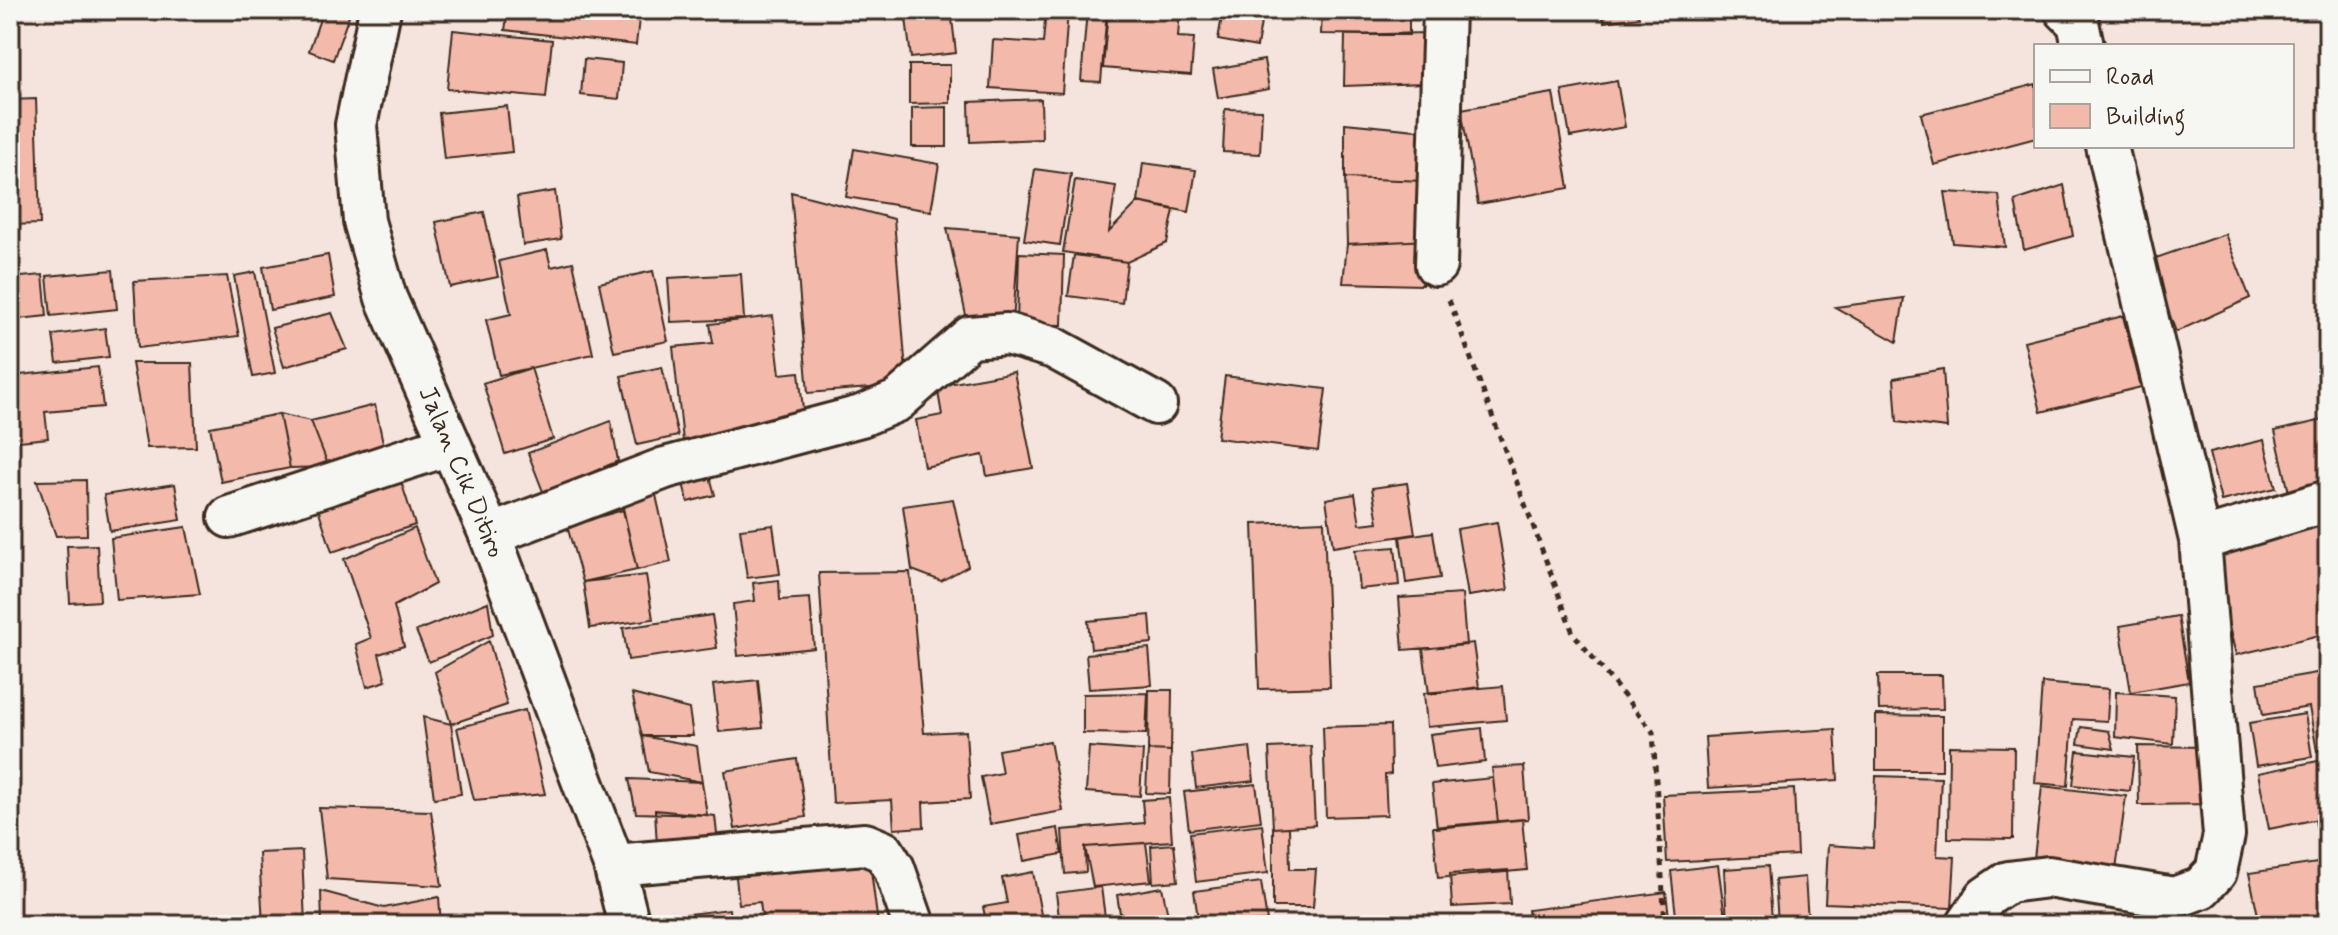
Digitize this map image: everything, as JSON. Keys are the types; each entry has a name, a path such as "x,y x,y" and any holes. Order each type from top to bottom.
{"street":[{"name":"Jalan Cik Ditiro","path":"380,10 356,125 364,221 386,298 490,535 614,865 629,925"},
{"path":"1436,265 1444,10"},
{"path":"2065,10 2078,23 2083,44"},
{"path":"1967,925 1986,897 2008,882 2048,877 2174,898 2201,888 2216,872 2224,835 2200,540 2107,148"},
{"path":"490,535 665,468 861,416 897,401 970,337 1007,334 1054,348 1156,404"},
{"path":"229,517 449,445"},
{"path":"2200,540 2328,501"},
{"path":"614,865 865,844 884,852 889,860 914,925"}],"path":[{"path":"1436,265 1573,633 1653,732 1665,925"}],"building":[{"path":"323,10 351,10 333,60 309,51"},
{"path":"508,10 640,10 636,45 505,30"},
{"path":"905,10 951,10 956,53 911,58"},
{"path":"1046,10 1068,10 1062,93 990,88 993,40 1043,43"},
{"path":"1087,10 1107,10 1101,82 1081,81"},
{"path":"1108,10 1180,10 1178,37 1194,38 1191,75 1103,68"},
{"path":"1223,10 1263,10 1257,47 1218,40"},
{"path":"1322,10 1409,10 1409,35 1321,34"},
{"path":"1602,10 1637,10 1639,17 1604,22"},
{"path":"453,30 552,40 546,98 447,89"},
{"path":"1426,33 1425,83 1344,86 1345,35"},
{"path":"584,59 622,63 619,99 581,95"},
{"path":"1264,60 1269,89 1218,98 1213,69"},
{"path":"909,65 950,65 950,103 909,104"},
{"path":"1617,81 1625,127 1570,137 1562,91"},
{"path":"2034,85 2034,139 1934,165 1921,114"},
{"path":"1553,93 1569,188 1478,204 1461,109"},
{"path":"36,99 40,224 10,225 10,100"},
{"path":"1041,99 1042,139 970,142 969,102"},
{"path":"507,106 512,152 444,159 439,113"},
{"path":"947,107 947,147 912,147 912,108"},
{"path":"1225,109 1262,110 1260,154 1223,152"},
{"path":"1345,123 1426,131 1425,181 1345,178"},
{"path":"854,149 939,164 931,211 846,197"},
{"path":"1143,163 1196,170 1189,212 1138,202"},
{"path":"1035,169 1071,174 1060,245 1024,240"},
{"path":"1345,178 1425,181 1429,240 1347,244"},
{"path":"1075,180 1116,186 1109,232 1138,202 1174,210 1167,243 1127,262 1063,252"},
{"path":"2064,185 2073,236 2024,250 2015,201"},
{"path":"555,191 561,239 523,245 517,197"},
{"path":"791,192 894,219 907,385 808,393"},
{"path":"1945,192 1999,195 2005,247 1953,243"},
{"path":"484,212 498,277 450,287 436,222"},
{"path":"947,228 1019,234 1013,323 967,320"},
{"path":"2225,234 2250,298 2176,332 2150,260"},
{"path":"1429,240 1422,285 1343,283 1347,244"},
{"path":"547,250 551,267 573,262 593,354 499,375 486,320 511,314 499,261"},
{"path":"1019,253 1064,255 1062,325 1017,324"},
{"path":"328,255 335,297 270,310 263,267"},
{"path":"1074,255 1127,262 1122,303 1068,296"},
{"path":"113,270 117,309 51,316 47,276"},
{"path":"653,271 668,341 614,352 599,283"},
{"path":"255,272 275,373 253,377 234,276"},
{"path":"741,274 744,319 671,322 668,278"},
{"path":"43,275 47,316 10,320 10,278"},
{"path":"227,276 239,336 138,348 134,281"},
{"path":"1904,298 1897,342 1835,307"},
{"path":"332,313 347,349 284,367 272,328"},
{"path":"773,316 780,374 799,372 805,428 683,441 673,347 713,343 710,324"},
{"path":"2123,316 2141,387 2041,412 2024,341"},
{"path":"105,328 109,357 57,363 53,335"},
{"path":"132,363 192,363 196,447 147,448"},
{"path":"98,367 103,407 45,412 48,438 10,442 10,376"},
{"path":"662,367 678,436 637,445 621,376"},
{"path":"531,368 553,439 505,454 483,383"},
{"path":"1943,369 1947,428 1897,422 1894,378"},
{"path":"1014,372 1033,468 987,476 983,455 924,467 916,420 942,415 937,386"},
{"path":"1225,376 1326,389 1318,451 1217,438"},
{"path":"375,405 385,452 329,467 311,421"},
{"path":"279,414 311,421 329,467 290,468"},
{"path":"279,414 290,468 221,482 210,427"},
{"path":"2323,420 2328,440 2328,488 2290,497 2275,431"},
{"path":"611,421 618,461 544,494 528,453"},
{"path":"2264,440 2276,488 2221,501 2209,453"},
{"path":"708,469 715,495 688,502 681,476"},
{"path":"399,475 415,525 332,552 316,502"},
{"path":"86,480 87,535 56,536 37,481"},
{"path":"653,482 671,562 637,570 619,490"},
{"path":"1407,483 1415,534 1333,547 1326,499 1355,494 1360,524 1378,522 1372,488"},
{"path":"175,484 181,520 110,531 104,495"},
{"path":"953,499 968,566 941,581 912,570 903,506"},
{"path":"623,510 637,570 583,582 567,526"},
{"path":"1324,521 1330,687 1259,689 1253,524"},
{"path":"1497,522 1508,590 1468,596 1457,529"},
{"path":"2323,522 2328,544 2328,633 2236,655 2210,549"},
{"path":"773,525 780,574 747,578 740,529"},
{"path":"186,527 200,594 117,600 111,538"},
{"path":"415,528 435,584 394,606 404,646 379,654 386,681 367,687 356,644 371,638 344,559"},
{"path":"1433,532 1440,578 1406,583 1400,537"},
{"path":"97,545 100,601 70,603 67,546"},
{"path":"1395,547 1399,585 1359,589 1355,550"},
{"path":"910,572 924,733 966,731 970,799 923,802 924,827 894,829 892,800 833,803 819,573"},
{"path":"646,575 653,619 590,628 583,582"},
{"path":"779,580 780,600 810,598 814,648 738,656 733,604 755,601 753,583"},
{"path":"1462,594 1466,645 1403,650 1399,598"},
{"path":"488,602 493,635 429,662 416,631"},
{"path":"712,615 717,648 628,660 623,628"},
{"path":"1150,615 1152,643 1091,649 1088,621"},
{"path":"2178,616 2189,682 2131,692 2120,626"},
{"path":"489,641 507,705 451,724 435,672"},
{"path":"1473,643 1479,687 1429,694 1423,649"},
{"path":"1149,648 1152,685 1089,689 1086,654"},
{"path":"2328,671 2328,749 2317,751 2309,707 2263,715 2258,683"},
{"path":"1878,675 1942,675 1943,709 1879,710"},
{"path":"758,680 763,728 719,732 713,685"},
{"path":"2042,683 2109,689 2107,721 2073,719 2068,786 2035,783"},
{"path":"1503,686 1506,720 1427,727 1424,693"},
{"path":"1149,690 1172,690 1171,751 1148,750"},
{"path":"2116,692 2175,696 2173,744 2115,737"},
{"path":"1148,693 1146,734 1083,733 1083,694"},
{"path":"632,694 689,709 693,736 642,736"},
{"path":"525,710 545,794 474,800 457,728"},
{"path":"2305,714 2312,757 2256,766 2249,723"},
{"path":"1876,715 1942,716 1942,770 1876,770"},
{"path":"423,717 451,724 461,794 434,798"},
{"path":"1390,725 1391,774 1385,775 1387,815 1326,817 1323,727"},
{"path":"2081,727 2109,731 2114,749 2078,744"},
{"path":"1482,728 1485,762 1435,768 1430,734"},
{"path":"1835,729 1838,780 1708,788 1705,737"},
{"path":"642,736 697,746 702,782 649,772"},
{"path":"1050,741 1063,811 990,824 981,777 1002,773 998,750"},
{"path":"1311,746 1315,825 1273,828 1269,748"},
{"path":"1949,746 2014,747 2013,839 1948,838"},
{"path":"2138,746 2207,747 2212,804 2139,805"},
{"path":"1089,747 1143,751 1140,796 1086,792"},
{"path":"1250,747 1254,781 1196,788 1192,754"},
{"path":"1148,750 1171,751 1170,794 1146,793"},
{"path":"2077,751 2134,757 2130,791 2073,785"},
{"path":"797,759 806,817 735,829 725,771"},
{"path":"2328,759 2328,817 2269,829 2258,773"},
{"path":"1524,766 1528,819 1498,822 1492,768"},
{"path":"1876,776 1941,778 1937,856 1955,857 1952,908 1825,903 1828,845 1873,848"},
{"path":"1493,778 1498,822 1437,828 1432,784"},
{"path":"629,779 702,782 707,815 636,813"},
{"path":"1256,784 1261,821 1189,830 1184,792"},
{"path":"2042,786 2126,796 2116,870 2034,859"},
{"path":"1794,789 1797,855 1667,862 1663,795"},
{"path":"1169,798 1172,841 1085,847 1086,872 1065,874 1062,830 1144,823 1142,800"},
{"path":"319,808 431,811 442,886 327,879"},
{"path":"655,810 715,816 719,852 657,847"},
{"path":"2328,817 2328,862 2324,862 2315,820"},
{"path":"1522,819 1527,870 1438,878 1433,827"},
{"path":"1262,824 1268,873 1196,882 1190,833"},
{"path":"1289,827 1290,869 1316,869 1313,907 1273,907 1273,828"},
{"path":"1058,828 1062,854 1024,861 1019,835"},
{"path":"1146,843 1151,881 1093,887 1085,847"},
{"path":"1174,844 1178,881 1153,883 1151,846"},
{"path":"302,851 305,925 263,925 259,853"},
{"path":"869,854 878,925 763,925 760,902 739,904 735,869"},
{"path":"2328,862 2328,921 2260,925 2249,873"},
{"path":"1718,865 1726,925 1677,925 1671,871"},
{"path":"1768,866 1772,920 1727,923 1724,869"},
{"path":"1508,870 1510,904 1452,907 1450,874"},
{"path":"1033,872 1043,925 987,925 983,907 1007,903 1002,878"},
{"path":"1805,877 1808,921 1778,923 1775,880"},
{"path":"1261,882 1267,921 1199,925 1194,891"},
{"path":"1101,887 1106,925 1060,925 1056,893"},
{"path":"1162,887 1170,925 1122,925 1117,895"},
{"path":"321,891 384,908 439,897 441,925 322,925"},
{"path":"1666,892 1670,925 1530,925 1528,910"},
{"path":"729,909 731,925 665,925 664,917"},
{"path":"1441,922 1441,925 1402,925"}]}
